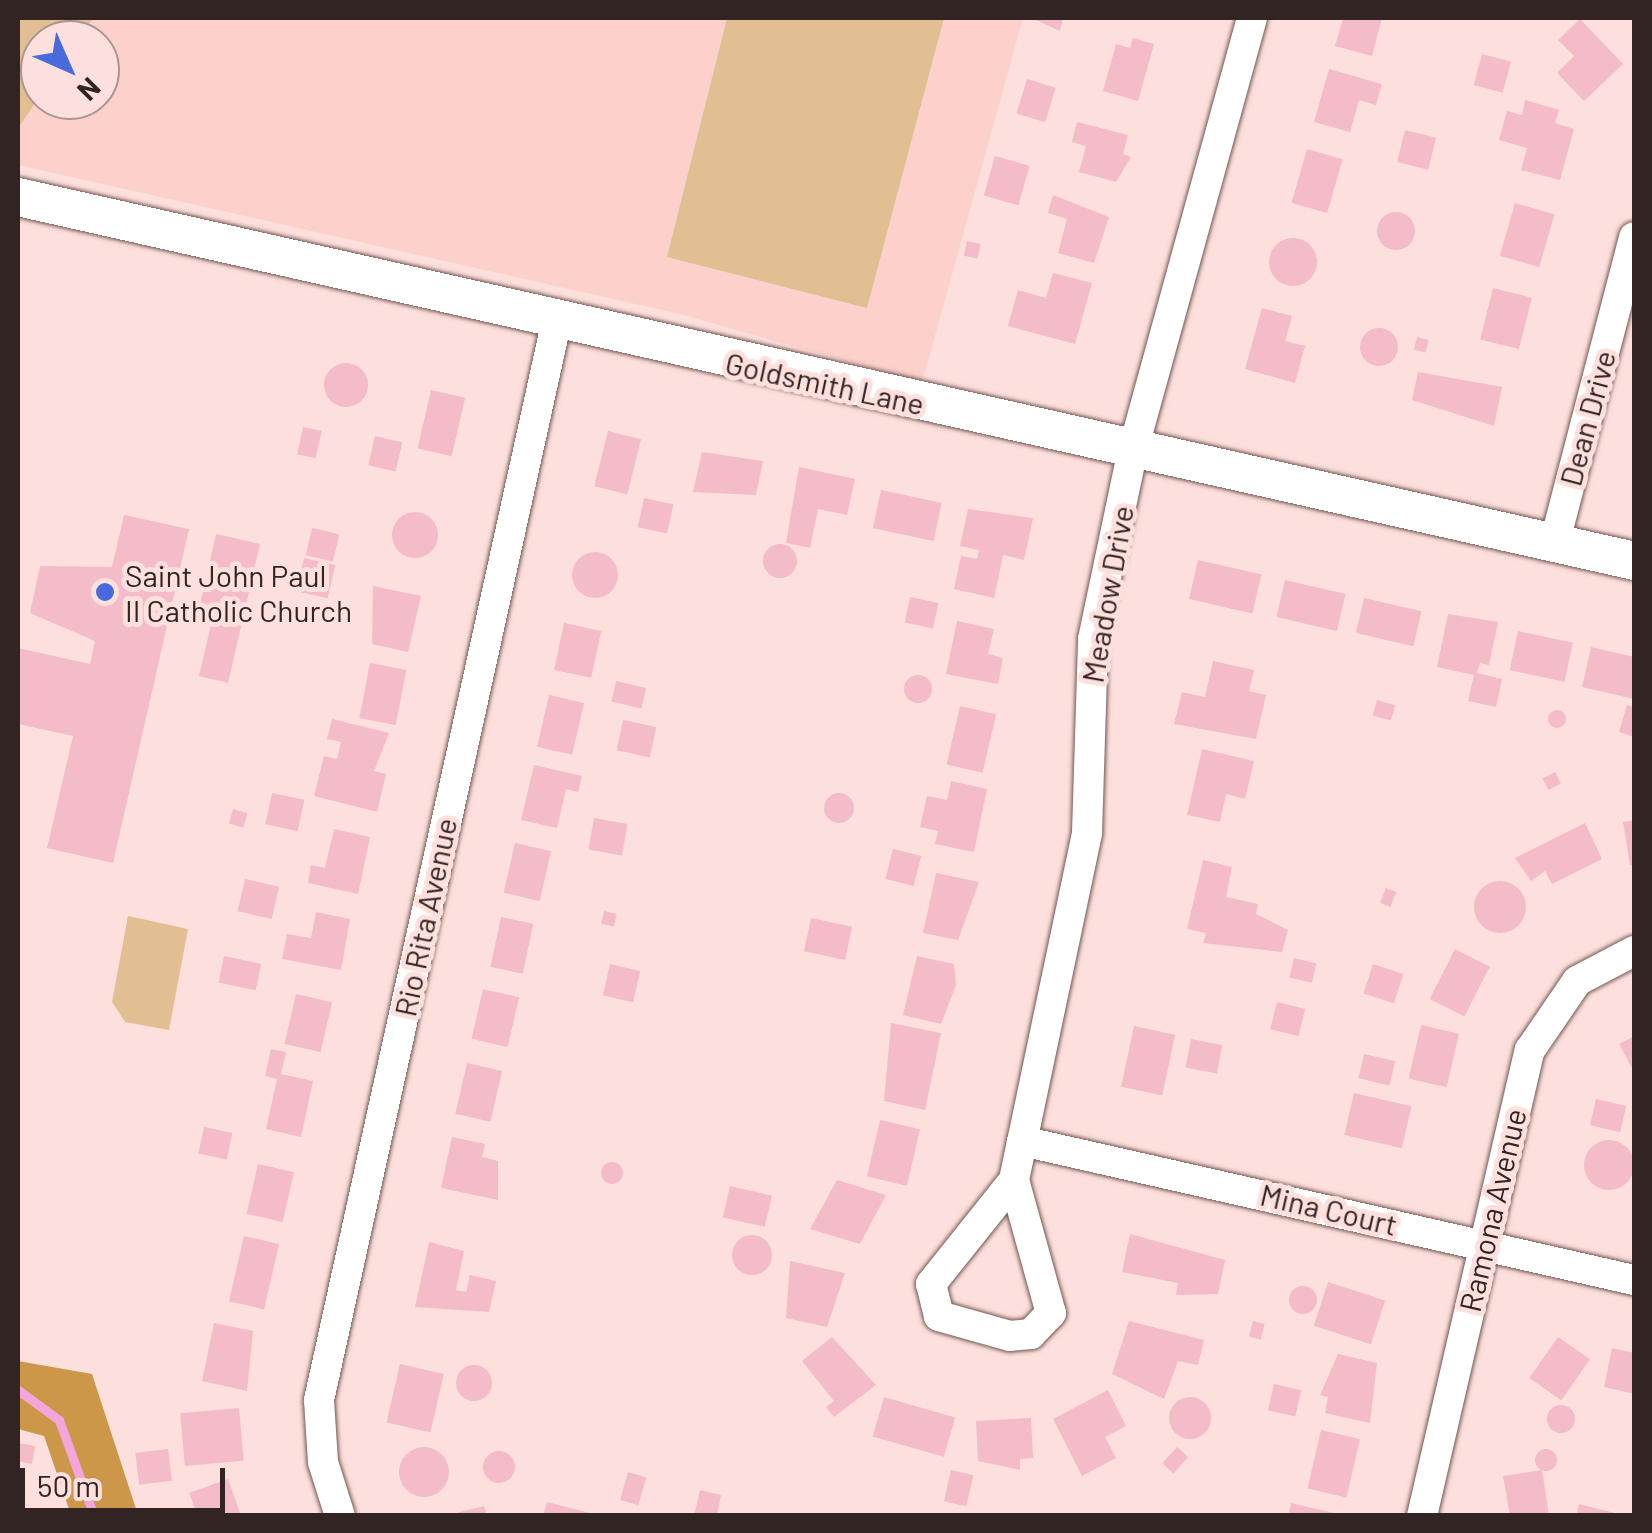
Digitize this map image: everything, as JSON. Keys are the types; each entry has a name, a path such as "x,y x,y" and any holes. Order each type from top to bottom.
{"street":[{"name":"Meadow Drive","path":"1014,1180 940,1268 930,1303 956,1324 1010,1336 1044,1326 1051,1312 1014,1180 1087,833 1093,639 1134,450 1252,18"},
{"name":"Goldsmith Lane","path":"18,197 1634,561"},
{"name":"Dean Drive","path":"1555,541 1634,237"},
{"name":"Rio Rita Avenue","path":"340,1516 323,1462 319,1400 556,319"},
{"name":"Ramona Avenue","path":"1422,1516 1483,1244 1543,1021 1577,981 1634,951"},
{"name":"Mina Court","path":"1022,1142 1634,1280"}],"shaded area":[{"path":"18,18 1023,18 922,383 680,314 18,165"},
{"path":"18,18 93,18 20,20 20,120 24,120 18,128"},
{"path":"727,18 944,18 867,308 667,257"},
{"path":"128,916 188,929 169,1030 125,1022 112,1002"},
{"path":"18,1361 92,1374 138,1515 71,1515 44,1436 18,1429"}],"building":[{"path":"1032,18 1063,18 1060,31"},
{"path":"1343,18 1382,18 1372,56 1335,46"},
{"path":"1580,19 1623,64 1584,101 1557,73 1574,56 1558,40"},
{"path":"1133,38 1154,44 1138,101 1103,91 1116,44 1130,48"},
{"path":"1482,54 1511,62 1503,93 1474,85"},
{"path":"1329,69 1382,84 1376,105 1359,100 1350,132 1314,122"},
{"path":"1027,79 1056,88 1045,122 1016,113"},
{"path":"1525,100 1559,110 1555,123 1574,129 1560,180 1521,170 1527,148 1499,140 1507,111 1522,115"},
{"path":"1077,122 1128,135 1123,154 1131,157 1116,182 1079,172 1086,146 1072,142"},
{"path":"1405,130 1436,138 1428,170 1397,162"},
{"path":"1307,149 1343,159 1327,213 1292,203"},
{"path":"995,156 1030,166 1018,205 984,195"},
{"path":"1053,195 1109,217 1094,263 1058,253 1067,219 1048,213"},
{"path":"1515,203 1554,214 1539,267 1500,256"},
{"path":"1396,212 1409,218 1415,231 1409,244 1396,250 1383,244 1377,231 1383,218"},
{"path":"1293,238 1310,245 1317,262 1310,279 1293,286 1276,279 1269,262 1276,245"},
{"path":"967,241 981,244 978,259 964,256"},
{"path":"1053,273 1092,283 1075,344 1008,326 1018,290 1046,298"},
{"path":"1493,288 1532,298 1519,349 1480,339"},
{"path":"1262,308 1292,316 1285,341 1305,346 1295,383 1245,369"},
{"path":"1379,328 1392,334 1398,347 1392,360 1379,366 1366,360 1360,347 1366,334"},
{"path":"1417,337 1429,340 1425,353 1414,350"},
{"path":"346,363 362,369 368,385 362,401 346,407 330,401 324,385 330,369"},
{"path":"1418,372 1502,387 1494,426 1412,400"},
{"path":"431,390 465,398 452,456 418,448"},
{"path":"303,427 322,431 316,458 297,454"},
{"path":"608,431 641,439 627,495 594,486"},
{"path":"375,436 402,442 396,472 368,465"},
{"path":"702,452 763,461 756,495 693,492"},
{"path":"799,467 855,479 847,515 818,509 810,548 786,543"},
{"path":"881,490 942,503 934,541 873,528"},
{"path":"644,498 673,504 667,534 638,527"},
{"path":"968,509 1033,518 1024,560 1003,555 994,598 954,589 961,556 977,559 979,550 960,546"},
{"path":"415,512 431,519 438,535 431,551 415,558 399,551 392,535 399,519"},
{"path":"124,515 189,529 113,863 47,848 73,736 18,724 18,648 90,664 95,641 30,613 40,566 112,567"},
{"path":"312,528 339,534 333,562 306,555"},
{"path":"216,534 260,544 228,683 199,676 213,616 198,613"},
{"path":"780,544 792,549 797,561 792,573 780,578 768,573 763,561 768,549"},
{"path":"595,552 611,559 618,575 611,591 595,598 579,591 572,575 579,559"},
{"path":"304,558 335,565 328,598 296,591"},
{"path":"1198,560 1261,575 1252,614 1189,599"},
{"path":"1285,580 1345,594 1337,631 1276,617"},
{"path":"373,586 421,596 408,652 372,644"},
{"path":"910,597 938,603 933,628 905,622"},
{"path":"1364,598 1421,611 1413,646 1356,633"},
{"path":"1448,614 1498,622 1489,665 1480,663 1477,673 1502,679 1496,707 1468,701 1474,675 1437,667"},
{"path":"957,621 994,629 988,654 1003,658 998,684 946,674"},
{"path":"564,623 601,631 591,678 554,670"},
{"path":"1518,631 1573,643 1564,682 1510,670"},
{"path":"1591,647 1634,657 1634,699 1582,687"},
{"path":"1213,661 1254,670 1249,691 1266,695 1256,739 1174,724 1182,692 1205,697"},
{"path":"370,663 406,670 396,725 359,718"},
{"path":"918,675 928,679 932,689 928,699 918,703 908,699 904,689 908,679"},
{"path":"616,681 646,688 641,708 611,701"},
{"path":"549,695 584,703 572,755 537,747"},
{"path":"1377,700 1395,705 1391,721 1373,715"},
{"path":"1627,705 1634,707 1634,737 1619,732"},
{"path":"960,706 996,714 983,773 947,764"},
{"path":"1557,710 1564,712 1564,726 1557,728 1550,726 1548,719 1550,712"},
{"path":"332,719 389,733 374,771 386,774 377,812 314,796 324,756 337,759 341,742 327,739"},
{"path":"623,720 656,727 650,757 617,750"},
{"path":"1202,749 1254,761 1245,799 1226,794 1220,822 1187,815"},
{"path":"534,765 582,776 578,792 566,789 557,828 521,820"},
{"path":"1555,772 1561,784 1548,790 1543,778"},
{"path":"951,781 987,789 974,852 935,844 938,831 920,827 927,796 947,800"},
{"path":"272,793 304,800 298,831 265,824"},
{"path":"839,793 850,797 854,808 850,819 839,823 828,819 824,808 828,797"},
{"path":"233,809 247,813 243,828 229,823"},
{"path":"594,818 627,824 622,855 588,850"},
{"path":"1634,820 1634,864 1630,865 1623,822"},
{"path":"1585,823 1602,859 1552,884 1545,871 1531,881 1515,858"},
{"path":"334,829 370,837 358,894 308,883 311,865 325,868"},
{"path":"515,843 551,851 540,901 504,893"},
{"path":"893,849 921,856 914,886 886,879"},
{"path":"1203,860 1232,867 1226,897 1258,904 1256,914 1288,930 1282,952 1203,943 1206,933 1187,929"},
{"path":"936,873 979,882 958,940 923,933"},
{"path":"245,879 279,887 272,919 238,911"},
{"path":"1500,881 1518,889 1526,907 1518,925 1500,933 1482,925 1474,907 1482,889"},
{"path":"1386,888 1396,892 1390,907 1380,903"},
{"path":"604,911 617,914 614,927 601,924"},
{"path":"316,912 350,919 341,970 282,959 287,934 311,938"},
{"path":"501,917 533,924 523,974 490,967"},
{"path":"811,918 852,927 845,960 804,951"},
{"path":"1455,949 1490,967 1464,1017 1430,999"},
{"path":"224,956 261,964 256,990 218,982"},
{"path":"917,956 954,964 956,985 941,1024 903,1015"},
{"path":"1294,958 1316,963 1312,983 1290,977"},
{"path":"610,964 640,971 633,1002 603,995"},
{"path":"1373,964 1403,974 1394,1003 1363,993"},
{"path":"483,989 519,997 508,1047 472,1039"},
{"path":"296,994 332,1002 321,1052 285,1044"},
{"path":"1277,1002 1305,1009 1298,1036 1270,1029"},
{"path":"891,1023 941,1033 925,1110 884,1101"},
{"path":"1421,1025 1459,1034 1447,1087 1409,1079"},
{"path":"1134,1026 1175,1035 1162,1095 1121,1087"},
{"path":"1634,1036 1634,1072 1619,1044"},
{"path":"1191,1039 1222,1045 1217,1074 1185,1067"},
{"path":"271,1049 286,1052 281,1074 313,1081 301,1137 266,1129 277,1079 265,1076"},
{"path":"1364,1054 1395,1061 1390,1086 1358,1078"},
{"path":"467,1063 502,1071 490,1122 455,1114"},
{"path":"1354,1093 1411,1106 1402,1148 1344,1135"},
{"path":"1596,1099 1626,1106 1620,1132 1590,1125"},
{"path":"880,1120 920,1129 907,1186 867,1177"},
{"path":"204,1127 232,1133 227,1159 198,1153"},
{"path":"452,1137 485,1144 482,1157 498,1161 498,1200 441,1188"},
{"path":"1609,1140 1627,1147 1634,1165 1627,1183 1609,1190 1591,1183 1584,1165 1591,1147"},
{"path":"612,1162 620,1165 620,1181 612,1184 604,1181 601,1173 604,1165"},
{"path":"258,1164 294,1172 283,1222 247,1214"},
{"path":"837,1180 886,1195 860,1244 810,1229"},
{"path":"730,1186 772,1196 765,1227 723,1217"},
{"path":"1130,1234 1225,1260 1218,1294 1176,1295 1178,1283 1122,1272"},
{"path":"752,1235 766,1241 772,1255 766,1269 752,1275 738,1269 732,1255 738,1241"},
{"path":"244,1236 279,1244 264,1309 229,1301"},
{"path":"429,1242 464,1251 456,1290 466,1292 470,1275 496,1281 489,1312 415,1307"},
{"path":"790,1261 845,1273 827,1327 786,1318"},
{"path":"1328,1282 1385,1301 1371,1344 1314,1326"},
{"path":"1303,1286 1313,1290 1317,1300 1313,1310 1303,1314 1293,1310 1289,1300 1293,1290"},
{"path":"1129,1321 1204,1340 1198,1365 1178,1361 1164,1399 1112,1374"},
{"path":"1253,1321 1265,1324 1261,1339 1249,1337"},
{"path":"214,1323 253,1331 247,1391 202,1381"},
{"path":"832,1337 876,1385 834,1417 826,1407 834,1401 802,1361"},
{"path":"1558,1337 1590,1359 1561,1400 1529,1378"},
{"path":"1612,1348 1634,1353 1634,1394 1604,1387"},
{"path":"1338,1354 1377,1363 1370,1423 1325,1413 1328,1397 1320,1395"},
{"path":"400,1364 444,1374 430,1433 387,1422"},
{"path":"474,1365 487,1370 492,1383 487,1396 474,1401 461,1396 456,1383 461,1370"},
{"path":"1274,1384 1301,1390 1295,1417 1268,1410"},
{"path":"1108,1390 1126,1426 1105,1437 1116,1458 1082,1476 1053,1419"},
{"path":"884,1397 955,1417 944,1457 873,1436"},
{"path":"1190,1397 1205,1403 1211,1418 1205,1433 1190,1439 1175,1433 1169,1418 1175,1403"},
{"path":"1561,1405 1571,1409 1575,1419 1571,1429 1561,1433 1551,1429 1547,1419 1551,1409"},
{"path":"239,1408 244,1461 185,1466 180,1413"},
{"path":"1031,1418 1033,1458 1020,1459 1020,1470 978,1461 976,1421"},
{"path":"1321,1430 1360,1439 1346,1497 1308,1488"},
{"path":"18,1443 35,1446 32,1464 18,1461"},
{"path":"424,1447 442,1454 449,1472 442,1490 424,1497 406,1490 399,1472 406,1454"},
{"path":"1177,1447 1188,1457 1173,1473 1162,1463"},
{"path":"168,1449 172,1481 139,1485 135,1453"},
{"path":"1546,1449 1554,1452 1554,1468 1546,1471 1538,1468 1535,1460 1538,1452"},
{"path":"499,1451 510,1456 515,1467 510,1478 499,1483 488,1478 483,1467 488,1456"},
{"path":"951,1470 973,1475 966,1506 944,1501"},
{"path":"1542,1470 1549,1516 1510,1516 1503,1476"},
{"path":"628,1472 646,1477 638,1505 620,1500"},
{"path":"228,1479 241,1516 198,1516 189,1493"},
{"path":"700,1490 721,1495 717,1516 694,1516"},
{"path":"547,1502 594,1514 594,1516 543,1516"},
{"path":"1291,1503 1338,1514 1338,1516 1288,1516"},
{"path":"1579,1504 1619,1514 1576,1516"},
{"path":"484,1506 487,1516 452,1514"}],"waterway":[{"path":"18,1390 59,1420 94,1516"}],"place":[{"name":"Saint John Paul II Catholic Church","path":"105,592"}]}
